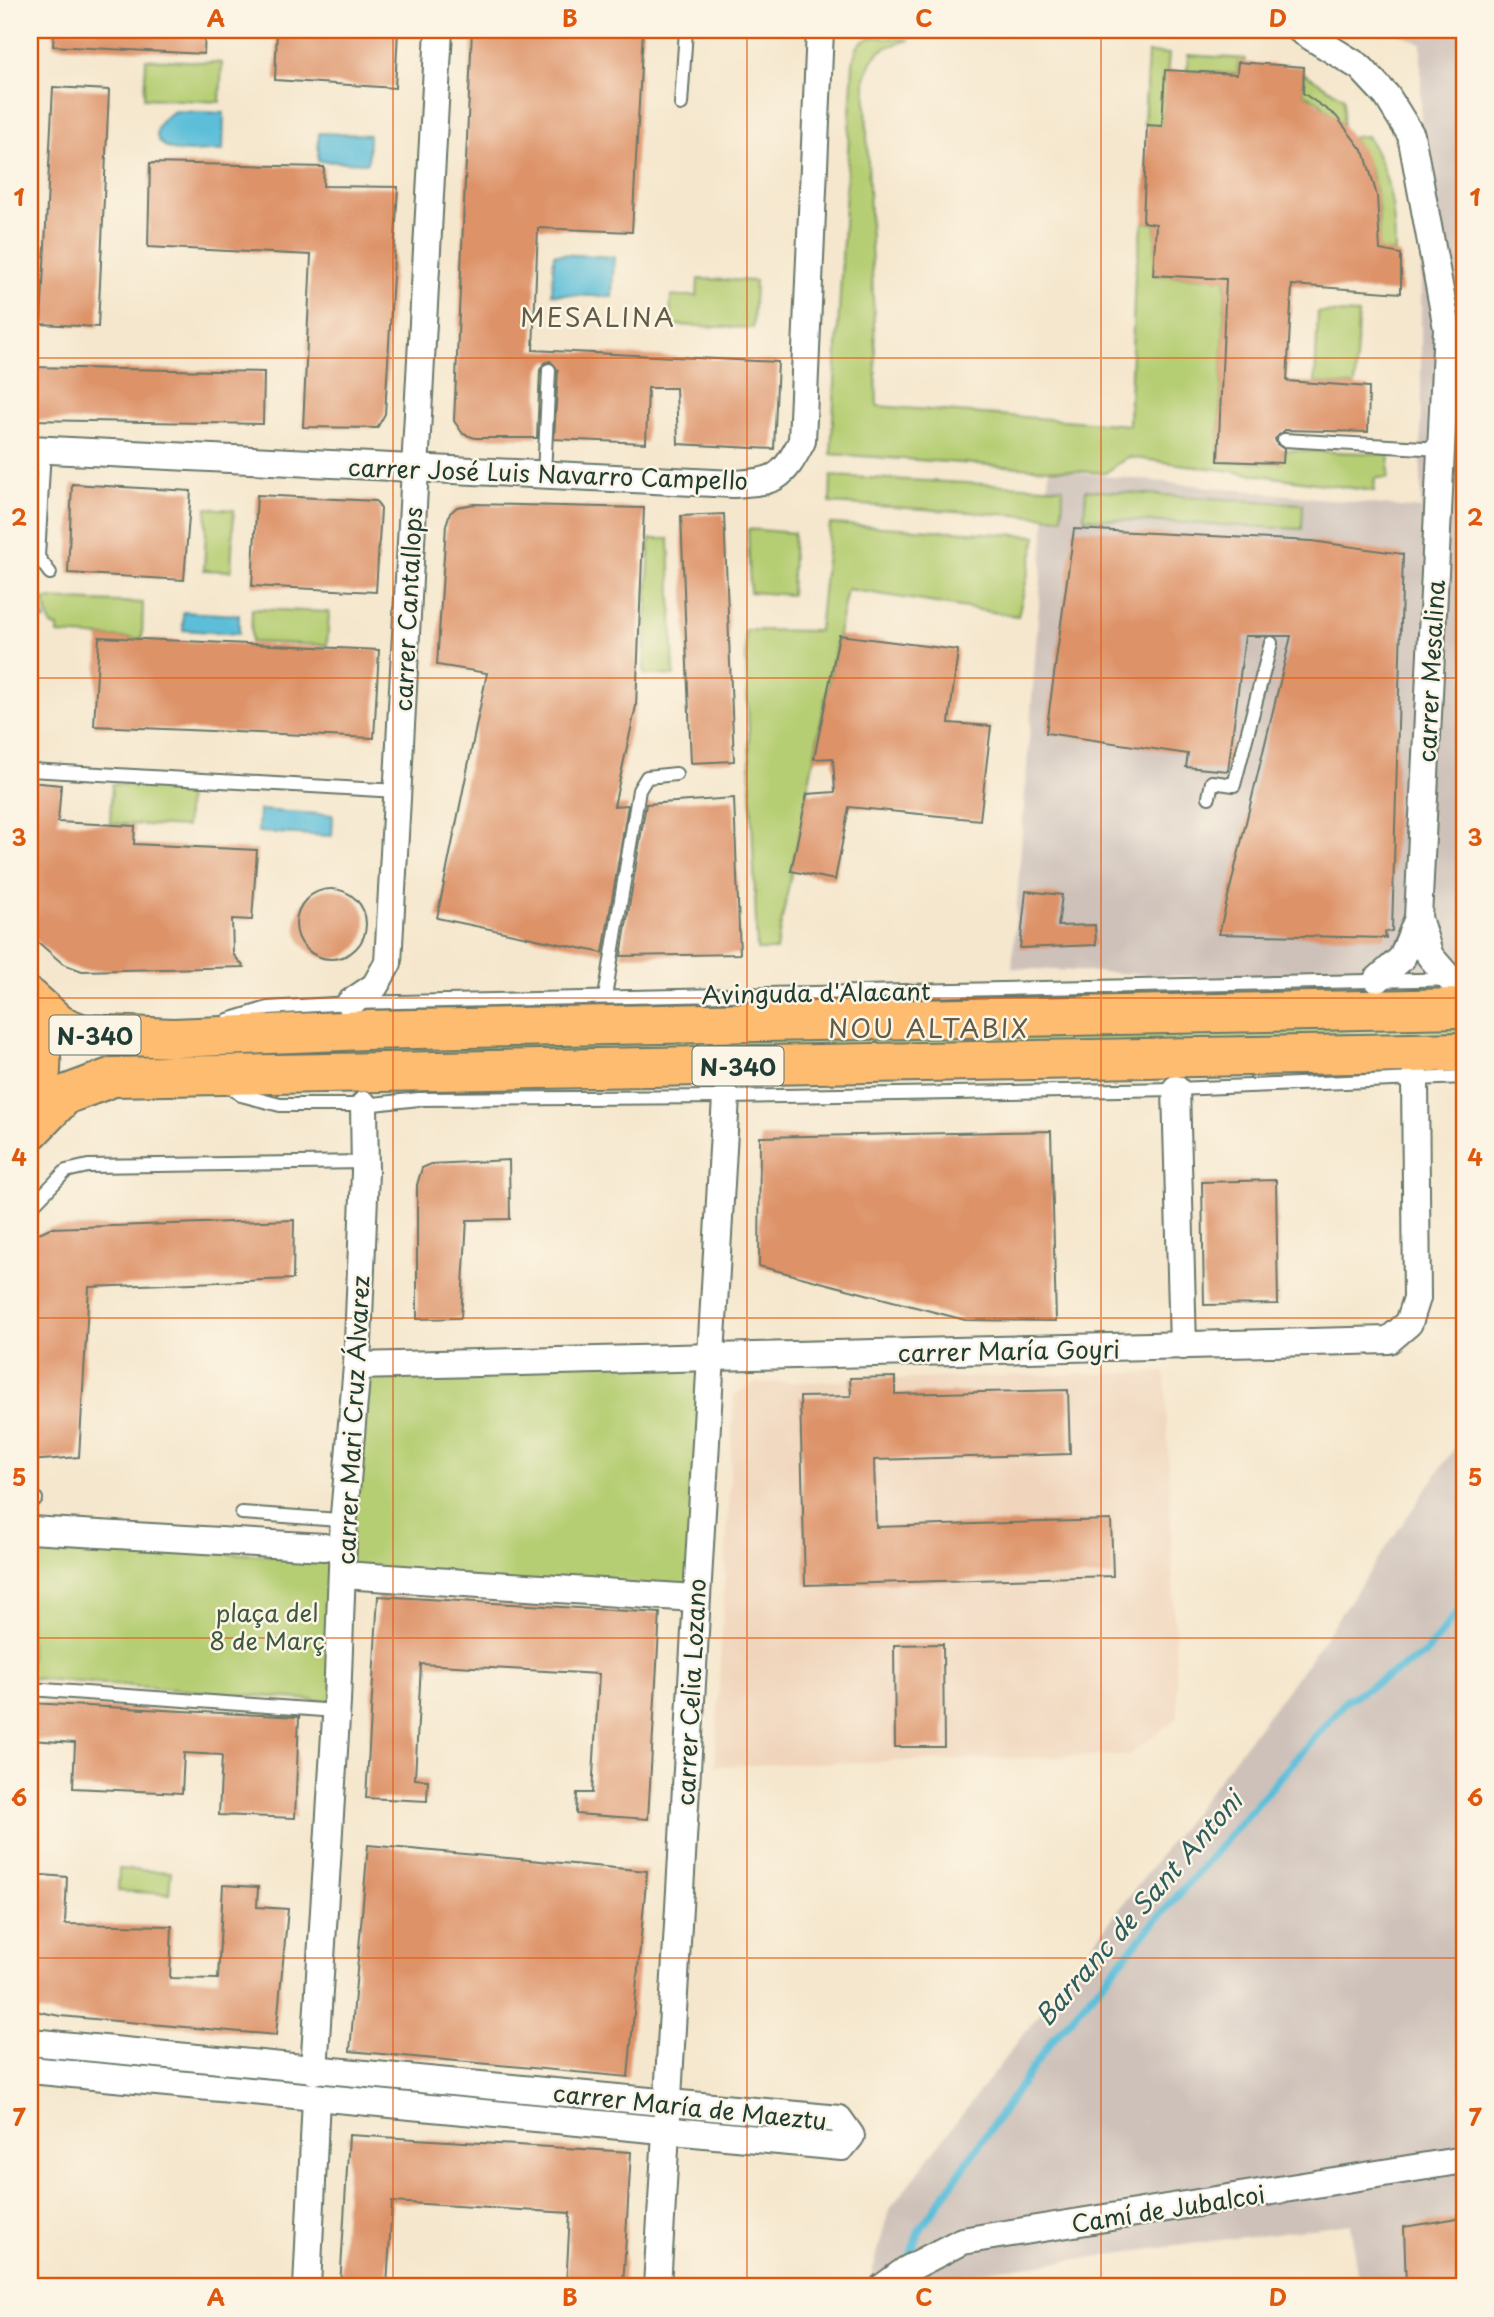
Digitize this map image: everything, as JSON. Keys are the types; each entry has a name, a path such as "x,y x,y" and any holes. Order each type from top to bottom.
{"highway":[{"name":"Avinguda d'Alacant","path":"30,998 60,1025 83,1034 173,1038 1459,988"},
{"name":"N-340","path":"30,1006 42,1050 41,1086 30,1116"},
{"name":"N-340","path":"30,1131 65,1095 113,1077 1464,1052"}],"street":[{"name":"carrer Cantallops","path":"350,1003 375,986 388,963 439,30"},
{"name":"carrer José Luis Navarro Campello","path":"37,449 734,484 765,482 787,470 802,441 820,30"},
{"name":"carrer Mesalina","path":"1300,30 1360,67 1387,96 1411,135 1447,328 1418,918 1402,958 1377,980"},
{"name":"carrer Mesalina","path":"1418,918 1430,956 1459,988"},
{"name":"carrer María Goyri","path":"356,1366 1389,1340 1409,1323 1417,1298 1415,1077"},
{"path":"1176,1089 1183,1346"},
{"name":"carrer Celia Lozano","path":"657,2287 726,1097"},
{"name":"carrer Mari Cruz Álvarez","path":"314,2071 336,1711 344,1515 356,1366 366,1161 364,1105"},
{"path":"30,1530 324,1547"},
{"path":"343,1575 695,1598"},
{"name":"carrer María de Maeztu","path":"30,2042 839,2119 851,2136 842,2147 30,2070"},
{"path":"307,2287 316,2098"},
{"name":"Camí de Jubalcoi","path":"883,2287 906,2270 962,2241 1464,2160"}],"lane":[{"path":"681,104 686,30"},
{"path":"544,475 549,370"},
{"path":"1284,440 1441,449"},
{"path":"37,449 38,557 50,573"},
{"path":"1209,797 1212,782 1234,785 1271,643"},
{"path":"30,770 397,791"},
{"path":"605,997 639,790 647,777 676,774"},
{"name":"Avinguda d'Alacant","path":"173,1038 268,1007 350,1003 1377,980 1459,988"},
{"path":"218,1077 241,1095 280,1105 364,1105 419,1099 1176,1089 1464,1077"},
{"path":"30,1208 66,1171 88,1166 366,1161"},
{"path":"243,1513 339,1520 344,1515"},
{"path":"30,1689 336,1711"}],"shaded area":[{"path":"1389,30 1464,30 1464,989 1012,968 1049,470 1421,509 1421,43"},
{"path":"1165,1372 1178,1718 1129,1755 715,1766 734,1395 755,1383"},
{"path":"1464,1434 1464,2287 1359,2287 1350,2223 868,2287 889,2210 1305,1666"}],"green space":[{"path":"876,37 910,40 880,51 872,61 865,78 877,406 1129,425 1135,275 1143,222 1156,224 1154,275 1226,279 1218,461 1282,463 1284,450 1390,454 1388,478 1375,478 1374,491 1128,457 1105,473 831,454 853,63 859,45"},
{"path":"1148,53 1169,54 1162,126 1144,125"},
{"path":"1188,55 1245,59 1244,63 1238,63 1237,74 1187,71"},
{"path":"146,59 222,63 220,102 144,98"},
{"path":"1304,73 1344,98 1343,125 1319,102 1303,93"},
{"path":"1367,136 1381,164 1390,192 1395,253 1378,250 1376,190 1367,163 1352,137"},
{"path":"698,279 755,281 753,328 670,325 671,296 697,296"},
{"path":"1318,312 1358,314 1355,386 1315,383"},
{"path":"831,476 1063,488 1062,518 830,503"},
{"path":"1086,490 1303,504 1302,529 1084,518"},
{"path":"207,508 234,510 231,571 204,570"},
{"path":"830,524 1037,536 1018,616 847,589 776,950 757,950 745,630 819,631"},
{"path":"748,529 794,533 791,595 750,592"},
{"path":"650,539 669,539 674,676 644,674"},
{"path":"43,599 143,603 142,639 58,634 58,627 51,626"},
{"path":"252,609 329,612 327,645 251,642"},
{"path":"112,784 188,789 186,827 110,823"},
{"path":"1464,1020 1464,1037 118,1066 118,1049"},
{"name":"plaça del 8 de Març","path":"710,1357 695,1598 343,1575 337,1702 30,1678 30,1545 342,1558 357,1366"},
{"path":"119,1869 171,1872 169,1894 118,1891"}],"water":[{"path":"175,111 224,113 223,151 184,152 165,146 157,136 157,130 163,120"},
{"path":"319,133 369,135 368,163 318,161"},
{"path":"554,254 614,257 612,297 552,294"},
{"path":"35,583 45,620 30,620 30,584"},
{"path":"183,612 239,615 239,634 183,630"},
{"path":"259,810 333,815 332,836 258,832"}],"building":[{"path":"54,30 205,30 204,54 53,46"},
{"path":"277,30 398,30 395,88 275,80"},
{"path":"472,30 643,30 632,232 538,228 533,350 778,362 774,449 678,444 676,388 648,388 646,443 554,439 558,370 550,361 544,363 540,370 537,438 475,438 463,434 454,421"},
{"path":"1238,62 1304,67 1303,93 1336,116 1365,154 1377,196 1380,250 1401,254 1401,293 1292,285 1287,381 1369,387 1368,432 1285,430 1275,439 1284,449 1283,463 1218,461 1226,279 1153,275 1156,224 1143,222 1147,125 1162,126 1165,70 1237,74"},
{"path":"53,87 109,90 98,327 41,324"},
{"path":"150,163 324,167 323,186 398,187 385,414 377,428 303,427 311,255 148,247"},
{"path":"30,367 264,372 263,424 30,420"},
{"path":"72,484 191,491 184,580 68,573"},
{"path":"257,495 376,501 381,509 376,592 252,586"},
{"path":"474,504 644,508 636,706 614,806 628,805 603,953 437,918 487,673 437,665 446,525 450,513 457,507"},
{"path":"724,514 734,761 691,763 681,516"},
{"path":"1074,529 1312,541 1403,554 1392,931 1385,932 1386,938 1219,934 1291,636 1245,636 1228,771 1186,767 1188,754 1046,733"},
{"path":"839,635 958,650 949,723 991,726 980,820 849,807 835,880 791,871 807,794 835,792 833,758 814,759"},
{"path":"99,637 379,650 374,738 94,726"},
{"path":"30,782 61,785 58,822 135,826 134,844 257,850 252,920 232,919 233,954 244,967 82,971 63,964 30,935"},
{"path":"734,798 740,954 621,956 646,804"},
{"path":"331,889 356,899 366,924 356,949 331,959 306,949 296,924 306,899"},
{"path":"1026,891 1062,895 1058,926 1095,925 1096,945 1020,948"},
{"path":"1051,1131 1056,1321 965,1320 759,1266 760,1137"},
{"path":"509,1160 510,1219 467,1220 461,1318 417,1319 417,1185 422,1168 431,1164"},
{"path":"1276,1180 1278,1304 1204,1305 1202,1182"},
{"path":"294,1220 293,1279 89,1287 79,1457 30,1461 30,1237 50,1228"},
{"path":"895,1377 895,1394 1068,1390 1070,1454 874,1460 876,1527 1111,1520 1113,1576 805,1585 800,1397 851,1396 850,1378"},
{"path":"378,1596 660,1613 648,1819 576,1814 577,1793 592,1793 599,1674 421,1664 415,1779 428,1780 427,1801 366,1798"},
{"path":"943,1644 944,1747 895,1747 894,1645"},
{"path":"30,1703 299,1717 295,1818 219,1815 222,1755 184,1753 182,1793 73,1788 75,1743 30,1740"},
{"path":"368,1845 647,1871 628,2077 350,2051"},
{"path":"30,1874 67,1877 65,1924 172,1926 170,1978 218,1979 223,1885 258,1887 257,1907 288,1909 276,2035 60,2016 30,2010"},
{"path":"349,2135 631,2152 623,2287 566,2287 570,2213 392,2202 387,2287 340,2287"},
{"path":"1464,2217 1464,2287 1406,2287 1404,2227"}],"waterway":[{"name":"Barranc de Sant Antoni","path":"909,2260 919,2231 1050,2043 1346,1701 1425,1654 1464,1604"}],"district":[{"name":"MESALINA","path":"598,316"},
{"name":"NOU ALTABIX","path":"929,1027"}]}
